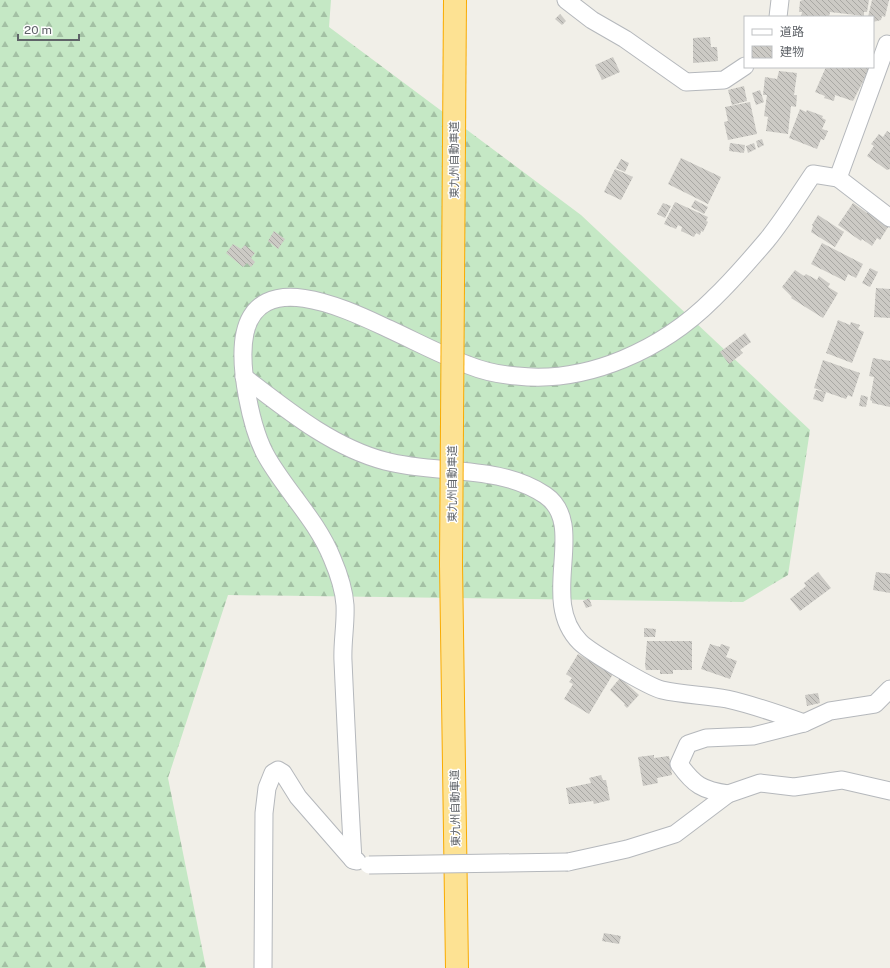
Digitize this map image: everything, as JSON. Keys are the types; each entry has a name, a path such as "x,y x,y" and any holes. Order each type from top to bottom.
{"highway":[{"name":"東九州自動車道","path":"455,0 451,564 457,968"}],"street":[{"path":"566,0 592,20 625,39 686,82 724,80 744,67"},
{"path":"778,16 780,0"},
{"path":"838,178 883,44"},
{"path":"352,860 342,647 345,605 338,575 327,545 266,457 252,418 244,377 243,344 247,327 254,313 266,303 284,298 307,298 338,305 470,366 516,376 561,376 603,367 648,347 678,328 712,301 769,238 814,174 838,178 890,218"},
{"path":"244,377 297,418 354,450 386,461 506,478 535,490 547,497 560,512 565,533 560,586 562,608 569,626 579,641 591,651 660,690 727,699 757,707 804,723"},
{"path":"728,794 714,791 692,781 679,764 688,744 706,738 753,736 804,723 830,711 875,704 890,689"},
{"path":"263,968 264,813 267,788 273,772 278,770 283,773 298,797 352,860 368,865 568,862 627,848 675,834 728,794 760,783 794,787 842,780 890,791"}],"green space":[{"path":"0,0 331,0 329,27 581,215 810,430 788,575 743,602 228,595 168,778 206,968 0,968"}],"building":[{"path":"869,0 867,12 864,12 864,16 830,12 829,16 801,16 802,12 799,12 800,1"},
{"path":"872,0 889,0 885,17 882,16 881,20 874,22 874,16 868,16"},
{"path":"560,14 566,21 562,25 555,19"},
{"path":"710,37 711,47 717,47 718,61 693,63 693,38"},
{"path":"613,57 620,72 602,80 595,65"},
{"path":"826,68 868,68 869,70 853,101 835,95 834,101 824,98 825,96 815,92"},
{"path":"779,71 797,73 794,95 797,95 796,107 791,106 788,134 766,131 768,117 764,116 767,95 763,95 765,77 777,79"},
{"path":"744,86 747,101 732,105 728,90"},
{"path":"760,90 764,102 756,105 752,93"},
{"path":"750,102 757,134 728,140 724,122 728,121 725,107"},
{"path":"800,109 823,116 822,118 826,120 822,129 828,131 824,140 821,139 817,149 789,138"},
{"path":"887,131 890,133 890,169 887,170 867,156 874,146 871,144 879,134 883,137"},
{"path":"762,139 764,145 758,148 756,141"},
{"path":"730,143 745,145 744,153 729,151"},
{"path":"754,143 756,149 748,153 746,146"},
{"path":"681,158 721,177 708,204 668,184"},
{"path":"621,159 629,163 625,172 616,168"},
{"path":"615,169 633,177 621,200 604,192"},
{"path":"695,200 708,207 704,214 691,207"},
{"path":"675,202 708,217 706,221 708,222 703,232 701,231 700,235 696,233 694,237 681,231 682,227 678,225 676,229 664,224"},
{"path":"663,203 671,206 665,218 657,214"},
{"path":"853,203 867,213 869,211 890,224 880,240 877,238 872,246 862,239 861,241 838,225"},
{"path":"818,215 844,232 835,247 811,232 812,225"},
{"path":"274,231 285,239 278,249 268,241"},
{"path":"822,243 863,264 856,278 848,274 845,281 811,264"},
{"path":"233,244 241,249 245,245 255,253 251,258 255,262 251,267 247,263 243,267 226,253"},
{"path":"870,268 878,272 870,287 862,283"},
{"path":"795,270 804,276 806,274 817,280 819,276 830,284 828,287 838,293 823,318 791,298 792,297 782,287"},
{"path":"876,288 890,289 890,318 874,317"},
{"path":"838,320 850,325 851,322 860,325 858,329 864,332 852,363 826,353"},
{"path":"745,333 751,342 740,350 743,353 729,364 720,352"},
{"path":"873,358 890,361 890,407 872,403 870,400 874,377 869,376"},
{"path":"823,360 860,373 852,397 848,395 846,399 814,388"},
{"path":"816,390 826,392 823,402 813,399"},
{"path":"861,395 868,397 866,407 859,406"},
{"path":"818,572 831,588 800,611 790,599 806,586 804,583"},
{"path":"876,572 890,574 890,593 873,590"},
{"path":"589,598 592,606 586,608 583,601"},
{"path":"644,628 656,629 655,637 644,637"},
{"path":"647,641 692,641 692,670 673,670 673,674 660,674 660,670 646,670"},
{"path":"710,644 720,647 721,644 730,647 726,657 737,661 730,679 701,669"},
{"path":"578,654 613,674 589,714 564,699 573,684 569,682 572,678 566,674"},
{"path":"620,678 639,695 627,708 624,705 625,704 610,690"},
{"path":"818,693 820,703 807,706 805,695"},
{"path":"654,755 654,758 669,756 672,775 657,778 658,783 643,786 638,757"},
{"path":"601,775 603,780 606,780 610,800 594,804 593,801 569,804 566,788 591,783 589,778"},
{"path":"604,933 621,936 619,944 602,941"}]}
